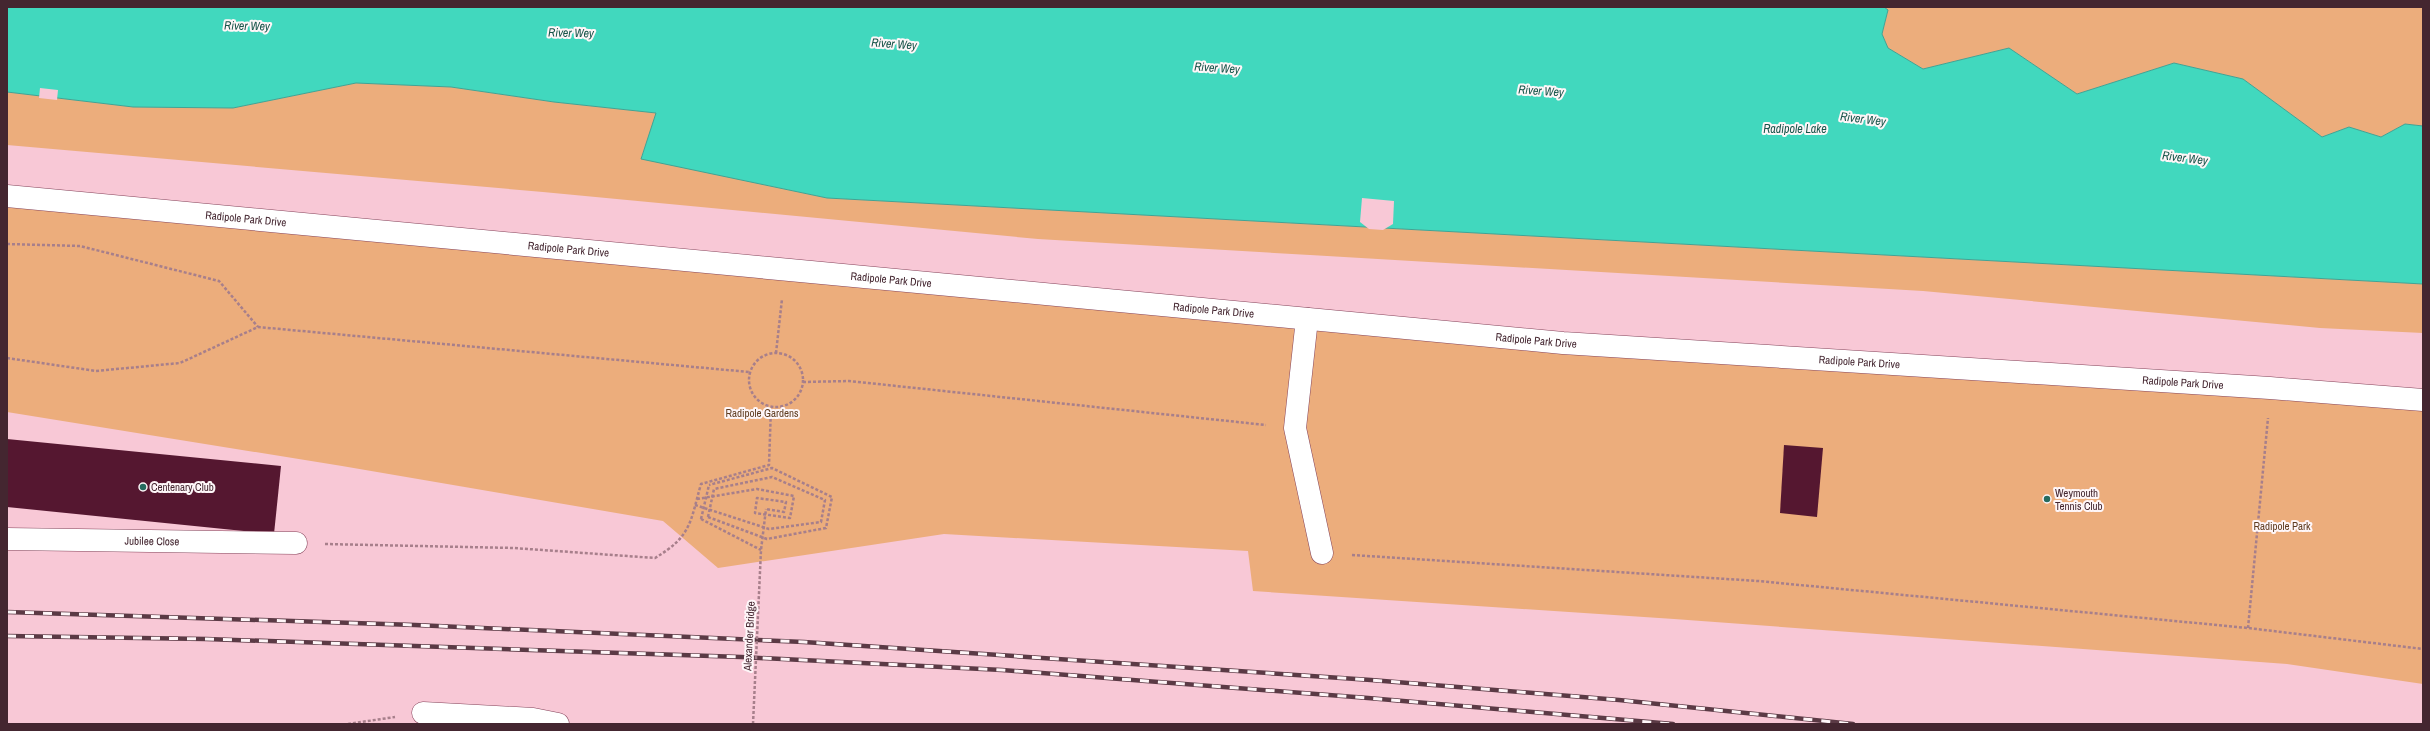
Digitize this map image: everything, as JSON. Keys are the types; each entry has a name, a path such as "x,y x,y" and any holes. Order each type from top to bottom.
{"street":[{"name":"Radipole Park Drive","path":"7,196 1563,344 2292,389 2423,400"},
{"path":"1307,319 1296,428 1322,553"},
{"name":"Jubilee Close","path":"7,539 296,543"},
{"path":"423,713 533,719 558,724"}],"path":[{"path":"7,244 80,246 219,282 258,327"},
{"path":"776,353 786,269"},
{"path":"7,358 96,371 180,363 258,327 749,372"},
{"path":"776,353 785,354 799,365 803,382 801,391 796,399 780,407 771,407 762,404 755,398 748,381 749,372 760,358 776,353"},
{"path":"803,382 849,381 1296,428"},
{"path":"296,543 514,548 656,558 675,546 689,526 701,484 769,465 771,407"},
{"path":"2248,628 2268,410"},
{"path":"695,505 721,514 769,529 821,522 825,500 772,477 714,489 708,517 768,539 826,528 832,497 772,468 709,485 701,520 761,550"},
{"name":"Alexander Bridge","path":"696,499 757,489 794,496 790,518 783,517 776,516 769,515 762,514 755,513 757,498 786,502 784,512 766,509 765,516 764,522 761,550 753,724"},
{"path":"1322,553 1758,580 2248,628 2423,649"},
{"path":"348,724 423,713"}],"green space":[{"path":"1884,7 2423,7 2423,126 2405,124 2381,137 2349,127 2322,137 2243,79 2174,63 2077,94 2009,48 1923,69 1888,48 1882,34 1888,11"},
{"path":"356,83 451,87 554,102 657,113 641,158 827,198 2423,284 2423,333 2320,328 1923,291 1038,239 543,192 7,145 7,92 133,107 233,108"},
{"path":"7,196 1265,316 2423,400 2423,684 2287,664 1674,619 1253,591 1248,551 944,534 718,568 663,521 342,466 7,412"}],"water":[{"name":"Radipole Lake","path":"7,7 1884,7 1888,10 1882,34 1888,48 1923,69 2009,48 2077,94 2174,63 2243,79 2322,137 2349,127 2381,137 2405,124 2423,126 2423,284 827,198 641,159 656,113 554,102 451,87 356,83 233,108 133,107 7,92"}],"pier":[{"path":"40,88 58,90 57,100 39,98"},
{"path":"1362,198 1394,201 1393,224 1383,230 1369,229 1360,222"}],"building":[{"name":"Centenary Club","path":"7,439 281,466 274,534 7,507"},
{"path":"1784,445 1823,448 1817,517 1780,513"}],"railway":[{"path":"7,612 415,625 804,642 1371,680 1619,700 1853,724"},
{"path":"7,636 206,639 741,657 1002,670 1368,698 1673,724"}],"place":[{"name":"Centenary Club","path":"143,487"},
{"name":"Weymouth Tennis Club","path":"2047,499"}],"water label":[{"name":"River Wey","path":"247,26"},
{"name":"River Wey","path":"571,33"},
{"name":"River Wey","path":"894,44"},
{"name":"River Wey","path":"1217,68"},
{"name":"River Wey","path":"1541,91"},
{"name":"River Wey","path":"1863,119"},
{"name":"River Wey","path":"2185,158"}],"park label":[{"name":"Radipole Gardens","path":"762,413"},
{"name":"Radipole Park","path":"2282,526"}]}
